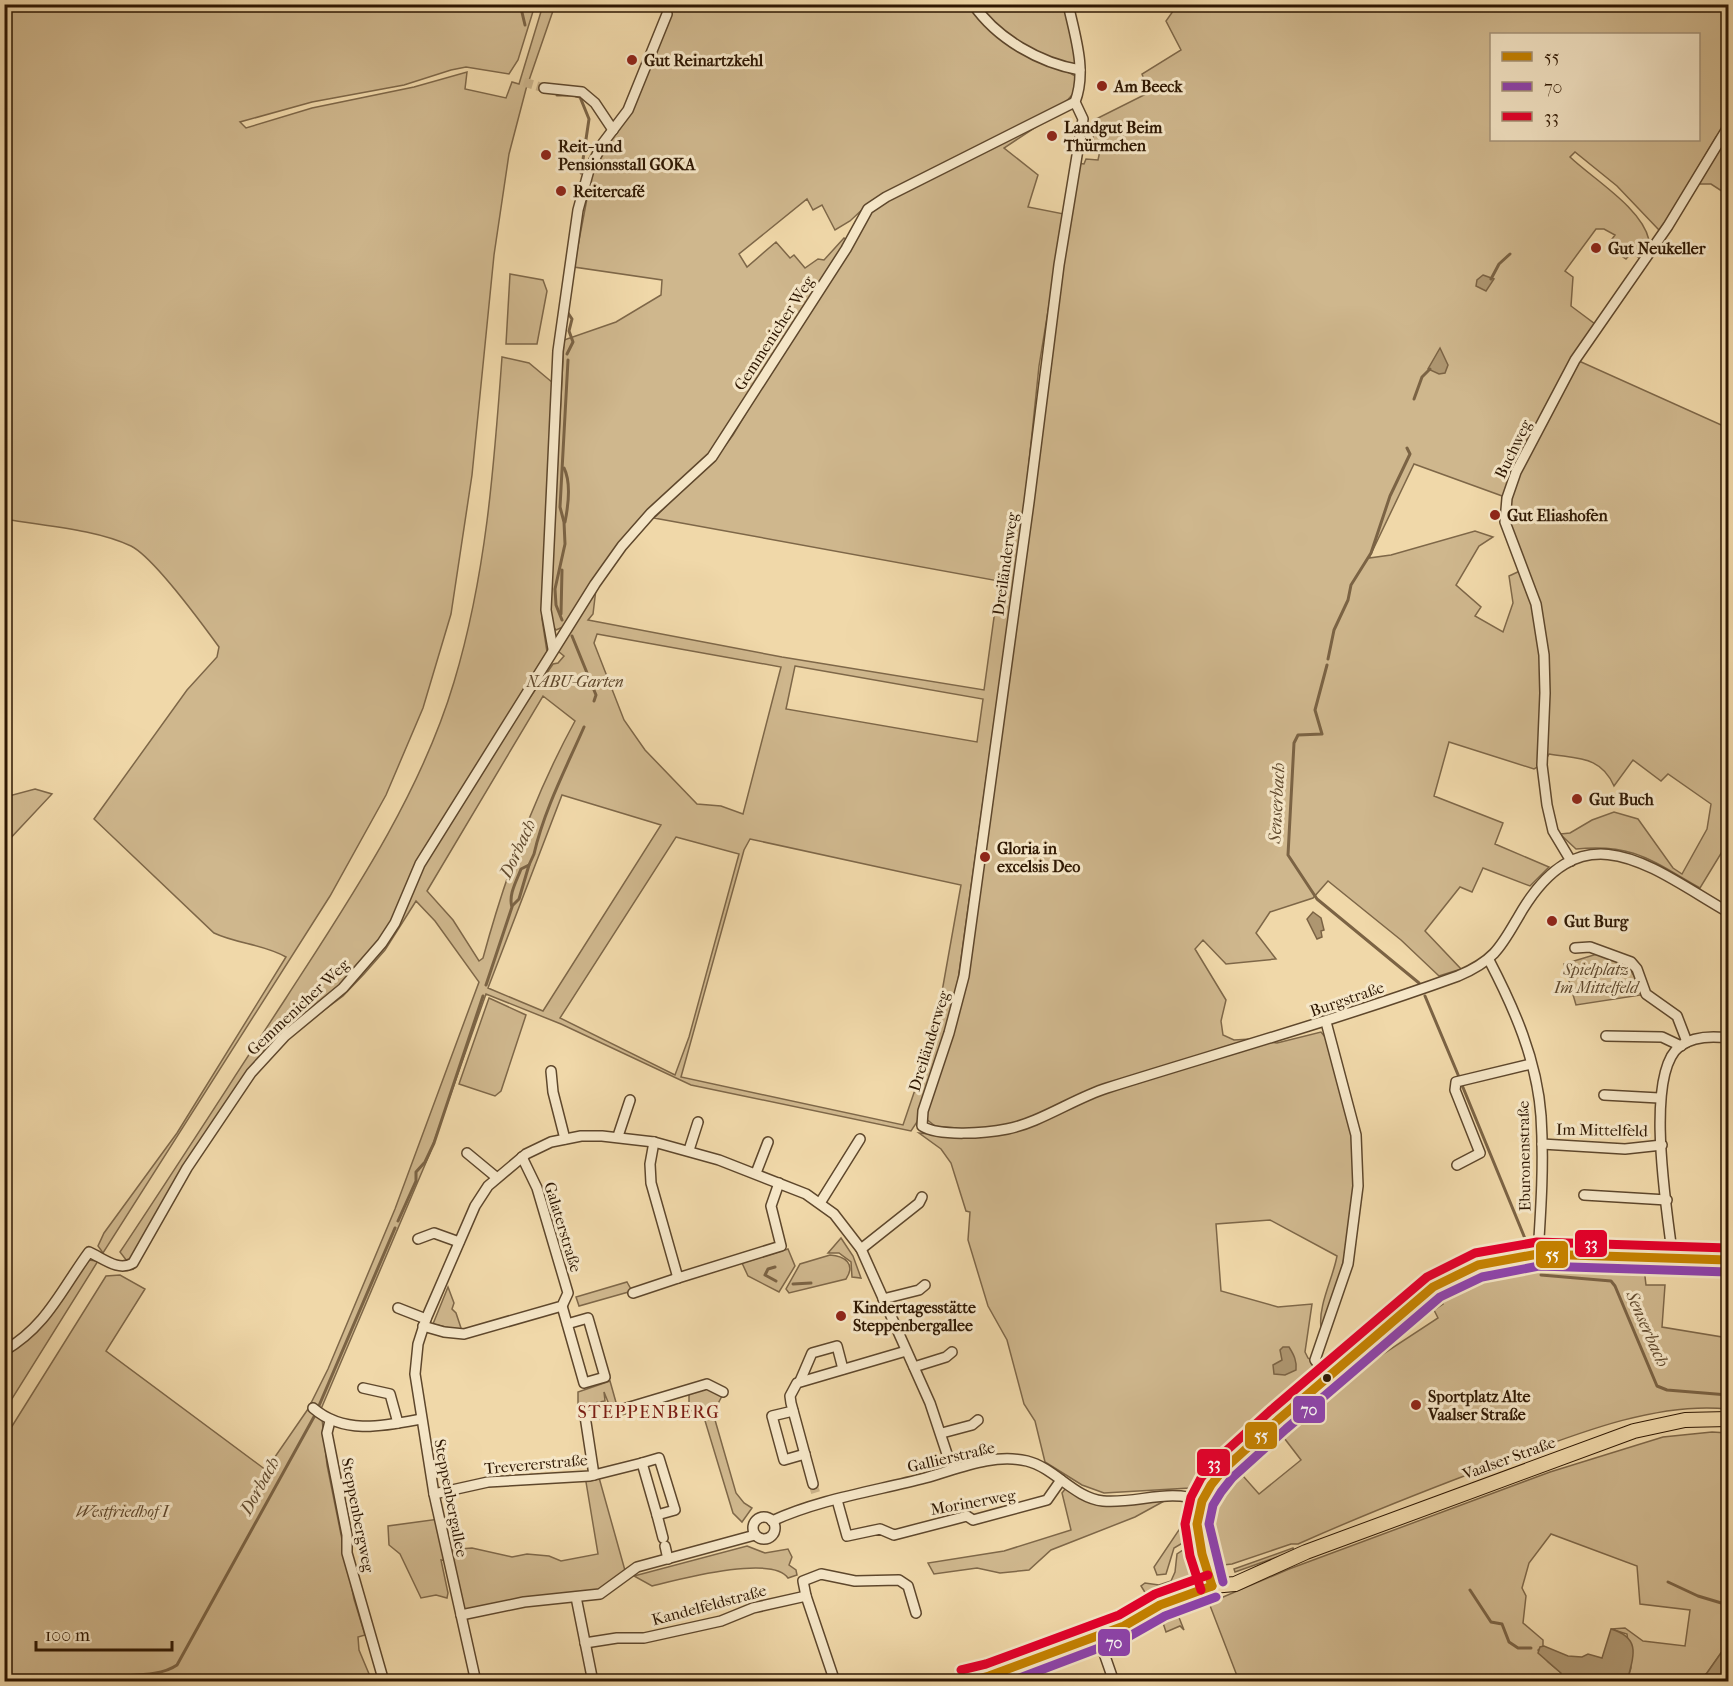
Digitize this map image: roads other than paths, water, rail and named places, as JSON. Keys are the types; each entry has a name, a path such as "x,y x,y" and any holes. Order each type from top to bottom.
{"main road":[{"name":"Vaalser Straße","path":"967,1681 1010,1658 1212,1586 1226,1578 1294,1553 1306,1552 1589,1446 1666,1423 1728,1419"},
{"name":"Vaalser Straße","path":"967,1681 989,1676 1098,1636 1145,1616 1160,1605"}],"street":[{"path":"974,4 990,24 1018,46 1038,56 1080,70"},
{"name":"Dreiländerweg","path":"922,1126 923,1111 956,1008 967,954 1059,265 1083,119 1075,102 1080,85 1080,70 1068,4"},
{"path":"554,649 546,622 546,610 559,335 584,184 594,159 628,110 667,14"},
{"path":"544,88 582,92 595,103 613,130"},
{"name":"Gemmenicher Weg","path":"4,1351 21,1341 40,1324 89,1252 117,1266 127,1267 133,1263 187,1168 251,1072 285,1036 343,988 382,943 395,923 420,864 554,649 622,546 718,448 846,249 868,209 886,197 1075,102"},
{"name":"Buchweg","path":"1571,861 1553,831 1547,805 1542,765 1544,655 1536,604 1505,522 1507,498 1516,472 1575,360 1668,226 1728,128"},
{"name":"Burgstraße","path":"922,1126 932,1131 970,1133 1009,1129 1106,1088 1326,1022 1458,976 1489,960 1500,949 1538,887 1553,872 1571,861 1598,853 1625,857 1648,866 1728,912"},
{"path":"1575,948 1590,946 1631,962 1637,969 1646,994 1677,1016 1684,1044"},
{"name":"Eburonenstraße","path":"1489,960 1516,1016 1531,1064 1541,1114 1538,1254"},
{"path":"1326,1022 1351,1108 1358,1157 1356,1212 1348,1264 1315,1360 1328,1377"},
{"path":"1606,1036 1662,1037 1684,1044 1704,1037 1728,1038"},
{"name":"Im Mittelfeld","path":"1673,1260 1659,1098 1662,1080 1670,1059 1684,1044"},
{"path":"1457,1166 1480,1153 1455,1090 1456,1082 1531,1064"},
{"path":"551,1071 553,1092 565,1139"},
{"name":"Im Mittelfeld","path":"1604,1095 1659,1098"},
{"path":"618,1136 630,1100"},
{"path":"689,1150 698,1122"},
{"name":"Steppenbergallee","path":"476,1682 434,1494 416,1374 425,1323 475,1206 496,1177 537,1147 565,1139 618,1136 654,1142 689,1150 756,1173 820,1203 846,1226 861,1249 942,1433 952,1469"},
{"path":"820,1203 860,1139"},
{"path":"654,1142 650,1164 651,1182 678,1278"},
{"path":"756,1173 768,1142"},
{"name":"Im Mittelfeld","path":"1542,1144 1625,1149 1662,1145"},
{"path":"467,1153 496,1177"},
{"name":"Galaterstraße","path":"522,1157 537,1188 568,1293 562,1306 567,1324 584,1383 605,1377 588,1318 567,1324"},
{"path":"633,1293 781,1246 771,1206 779,1183"},
{"path":"1584,1195 1667,1200"},
{"path":"861,1249 919,1203 922,1197"},
{"path":"418,1239 433,1230 459,1242"},
{"path":"1212,1586 1199,1541 1197,1524 1202,1501 1223,1470 1406,1307 1443,1281 1478,1265 1538,1254 1728,1260"},
{"path":"883,1299 919,1290 925,1285"},
{"path":"398,1308 444,1332 464,1334 562,1306"},
{"path":"820,1505 790,1396 800,1381 812,1353 837,1346 843,1369"},
{"path":"800,1381 906,1351"},
{"path":"914,1367 946,1357 952,1352"},
{"path":"594,1475 585,1416 620,1410 707,1384 723,1392"},
{"path":"363,1388 390,1394 398,1423"},
{"path":"313,1408 326,1418 365,1427 421,1419"},
{"path":"793,1411 772,1416 784,1460 806,1454"},
{"name":"Steppenbergweg","path":"326,1418 347,1553 351,1560 364,1618 384,1682"},
{"path":"942,1433 972,1425 978,1420"},
{"path":"657,1515 675,1510 659,1458 642,1463 668,1559"},
{"name":"Gallierstraße","path":"772,1521 837,1500 952,1469 1008,1459 1044,1467 1080,1492 1104,1501 1176,1495 1202,1501"},
{"name":"Trevererstraße","path":"434,1494 488,1482 594,1475 642,1463"},
{"name":"Morinerweg","path":"837,1500 847,1536 880,1529 894,1535 968,1516 973,1520 1028,1507 1047,1500 1061,1480"},
{"name":"Gallierstraße","path":"765,1517 772,1521 775,1530 770,1538 761,1539 755,1534 753,1527 757,1520 765,1517"},
{"name":"Gallierstraße","path":"461,1615 524,1602 600,1594 633,1569 755,1534"},
{"path":"835,1682 803,1581 820,1574 855,1581 899,1580 908,1586 916,1613"},
{"name":"Kandelfeldstraße","path":"585,1643 616,1638 644,1638 721,1621 753,1608 806,1596"},
{"path":"576,1597 594,1682"},
{"path":"1098,1636 1114,1682"}],"waterway":[{"name":"Dorbach","path":"520,4 525,25"},
{"name":"Dorbach","path":"557,95 570,95"},
{"name":"Dorbach","path":"576,96 580,97 589,119 581,173"},
{"name":"Senserbach","path":"1491,279 1499,264 1510,254"},
{"name":"Dorbach","path":"567,354 573,342 569,331 572,319 568,313"},
{"name":"Dorbach","path":"562,620 556,605 555,589 565,544 564,522 560,507 568,360"},
{"name":"Senserbach","path":"1414,399 1422,377 1430,369"},
{"name":"Senserbach","path":"1328,659 1334,630 1348,600 1351,585 1371,553 1390,496 1410,454 1407,448"},
{"path":"564,468 568,487 565,522"},
{"path":"561,614 562,570"},
{"name":"Dorbach","path":"572,636 596,695 594,701"},
{"name":"Senserbach","path":"1327,665 1315,710 1322,734 1298,735 1294,743 1288,855 1317,899 1419,983"},
{"name":"Dorbach","path":"486,985 512,907 511,898 515,883 521,869 529,865 534,854 550,805 584,727"},
{"path":"512,906 519,899 529,865"},
{"name":"Dorbach","path":"398,1221 416,1181 416,1172 425,1162 434,1143 483,996"},
{"name":"Senserbach","path":"1425,996 1459,1077"},
{"name":"Senserbach","path":"1462,1085 1526,1241"},
{"name":"Dorbach","path":"85,1682 108,1677 157,1673 177,1665 315,1415 395,1228"},
{"path":"775,1267 768,1269 765,1275 776,1281"},
{"name":"Senserbach","path":"1541,1275 1611,1281 1657,1386 1667,1390 1728,1395"},
{"path":"793,1284 811,1283"},
{"path":"1668,1582 1698,1596 1728,1605"},
{"path":"1470,1590 1491,1622 1502,1624 1509,1642 1518,1648 1531,1648"}],"tunnel":[{"path":"524,82 544,88"},
{"path":"813,1484 816,1494"}],"place":[{"name":"Gut Reinartzkehl","path":"632,60"},
{"name":"Am Beeck","path":"1102,86"},
{"name":"Landgut Beim Thürmchen","path":"1052,136"},
{"name":"Reit- und Pensionsstall GOKA","path":"546,155"},
{"name":"Reitercafé","path":"561,191"},
{"name":"Gut Neukeller","path":"1596,248"},
{"name":"Gut Eliashofen","path":"1495,515"},
{"name":"Gut Buch","path":"1577,799"},
{"name":"Gloria in excelsis Deo","path":"985,857"},
{"name":"Gut Burg","path":"1552,921"},
{"name":"Kindertagesstätte Steppenbergallee","path":"841,1316"},
{"name":"Sportplatz Alte Vaalser Straße","path":"1416,1405"}],"district":[{"name":"STEPPENBERG","path":"649,1412"}],"park label":[{"name":"NABU-Garten","path":"575,681"},
{"name":"Spielplatz Im Mittelfeld","path":"1596,978"},
{"name":"Westfriedhof I","path":"122,1511"}]}
